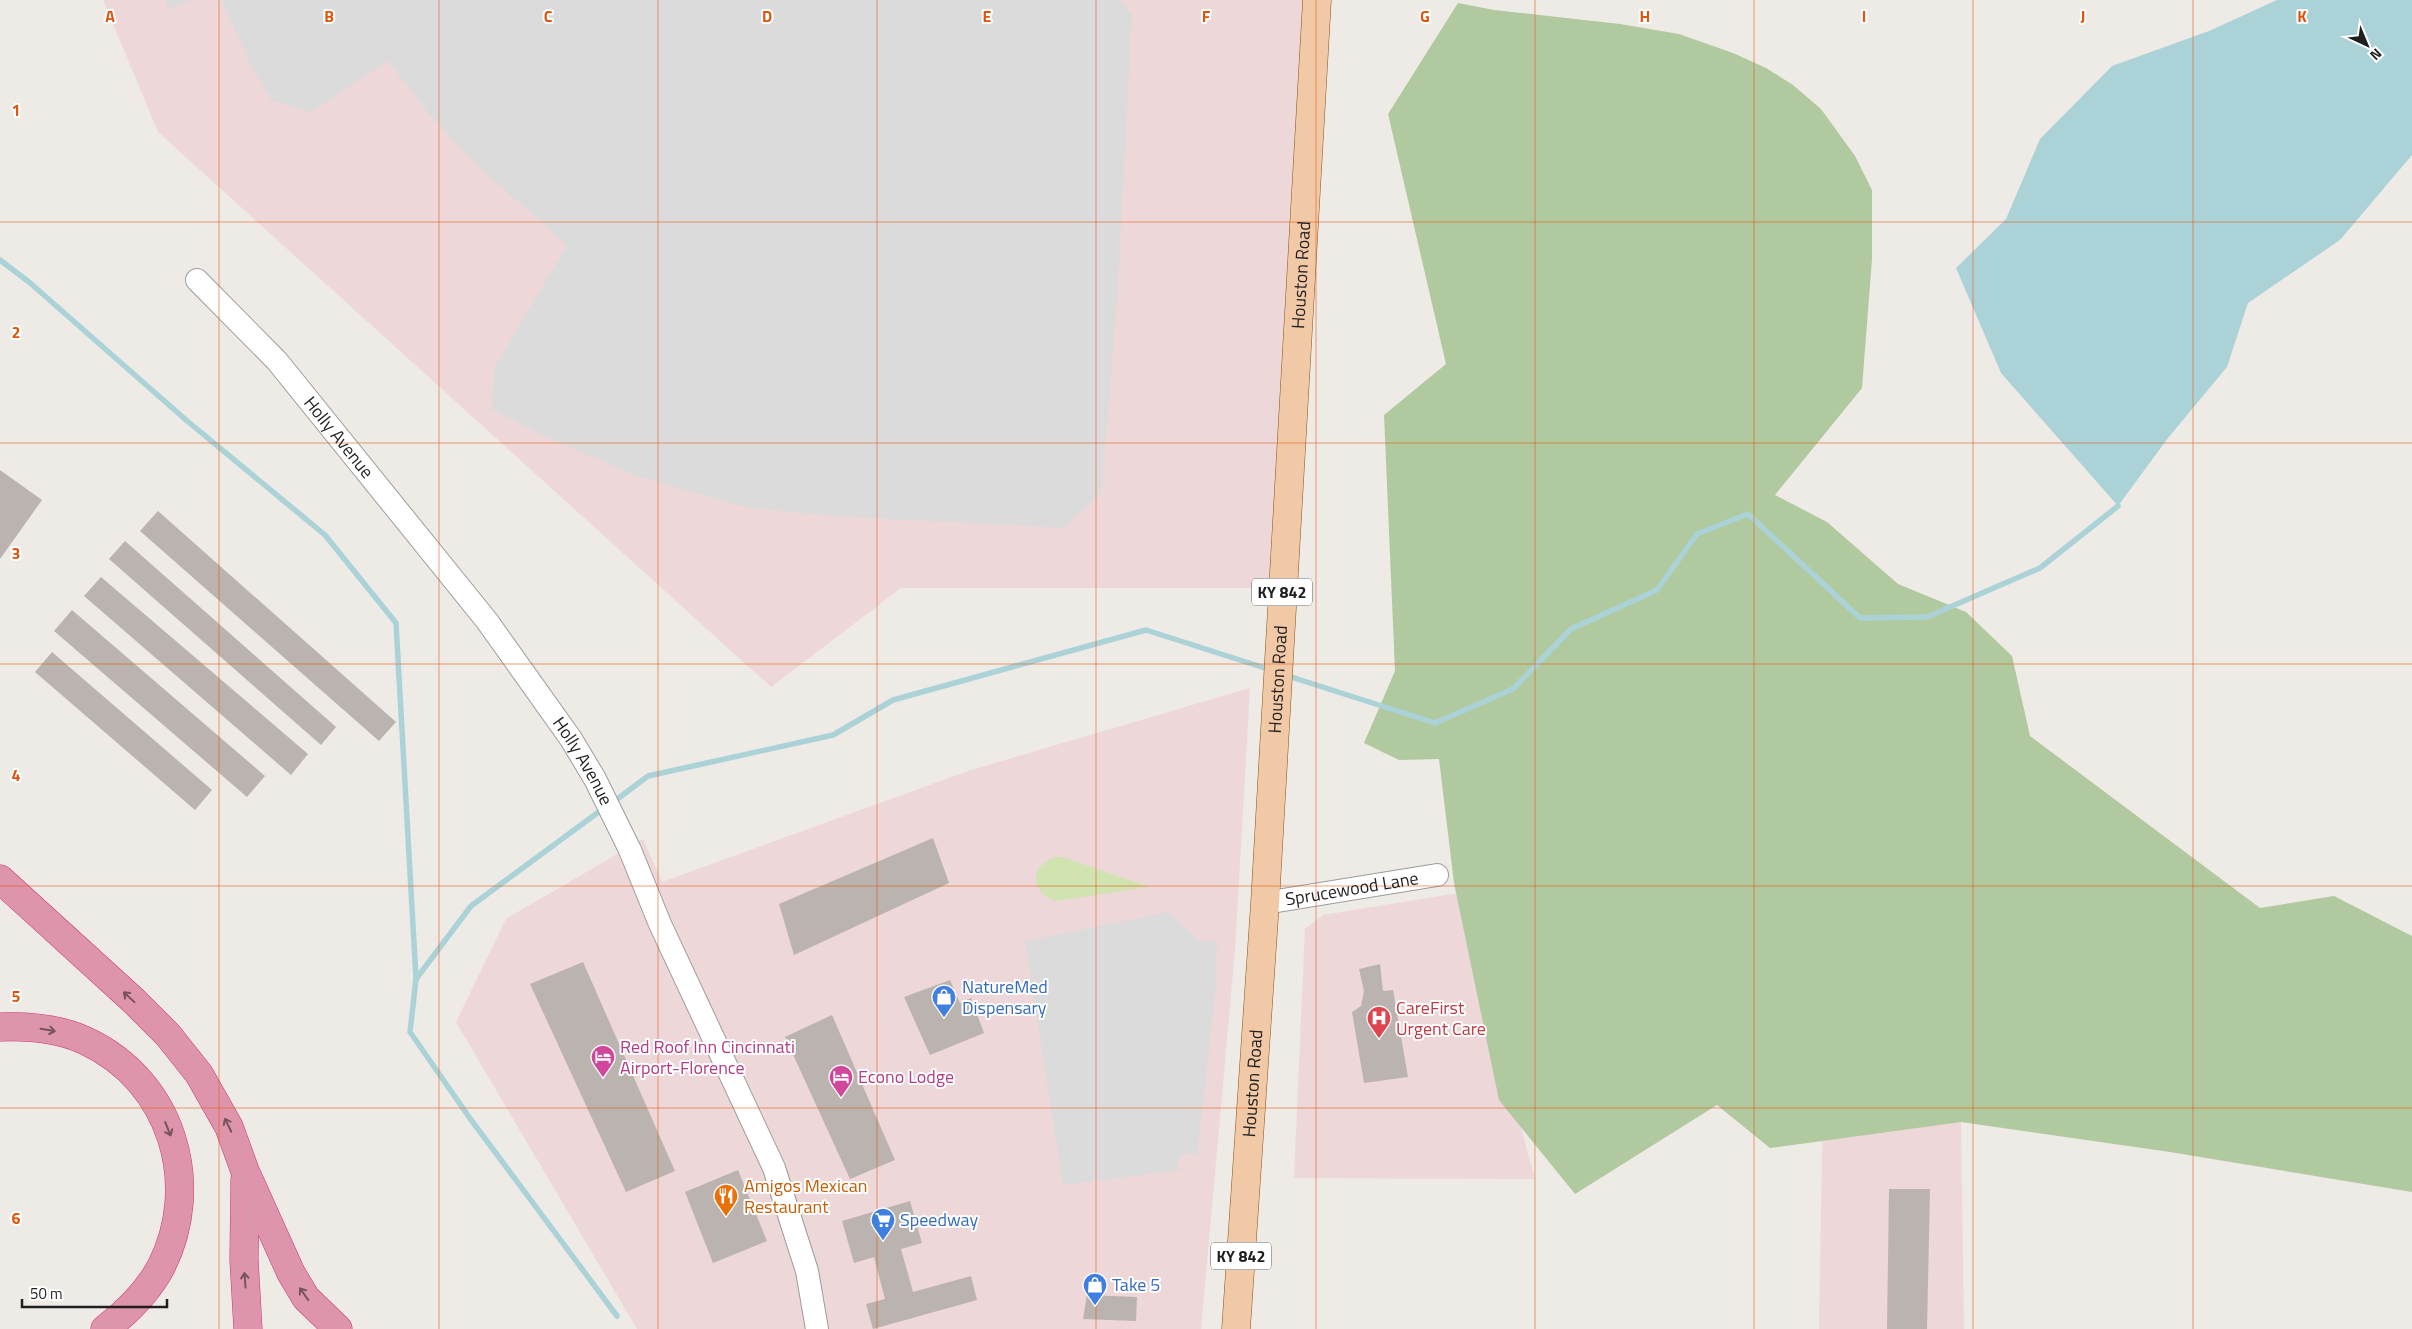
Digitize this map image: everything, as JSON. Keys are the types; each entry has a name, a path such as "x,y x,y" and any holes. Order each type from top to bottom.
{"highway":[{"path":"0,879 134,1001 168,1036 199,1074 229,1127 245,1171 290,1273 306,1298 338,1329"},
{"path":"0,1027 24,1026 60,1032 85,1041 107,1053 127,1068 158,1104 170,1132 179,1165 180,1189 178,1218 171,1245 160,1269 145,1290 123,1315 105,1329"},
{"path":"245,1171 244,1260 248,1329"}],"main road":[{"name":"Houston Road","path":"1236,1329 1265,903 1317,0"}],"street":[{"name":"Holly Avenue","path":"198,280 277,361 487,621 571,739 595,779 630,850 660,924 774,1168 786,1200 809,1278 816,1329"},
{"name":"Sprucewood Lane","path":"1265,903 1438,875"}],"shaded area":[{"path":"103,0 1317,0 1283,588 901,588 771,687 158,132"},
{"path":"165,0 192,0 168,9"},
{"path":"221,0 1120,0 1132,15 1117,302 1101,493 1064,528 833,516 745,507 637,476 546,437 492,409 494,368 567,245 477,166 429,114 388,61 311,112 272,101 253,69"},
{"path":"1250,688 1235,950 1201,1329 637,1329 456,1022 506,919 643,839 662,882 971,770"},
{"path":"1458,893 1535,1179 1294,1178 1305,929 1323,915"},
{"path":"1169,912 1199,941 1217,941 1215,997 1197,1156 1184,1154 1178,1160 1180,1170 1063,1185 1025,941"},
{"path":"1823,1100 1961,1122 1964,1329 1819,1329"}],"green space":[{"path":"1458,3 1494,10 1620,24 1679,34 1733,53 1766,68 1793,85 1821,109 1855,156 1872,190 1872,259 1862,388 1775,495 1827,522 1898,584 1966,612 2012,656 2030,736 2260,908 2334,896 2412,936 2412,1192 2170,1152 1961,1122 1770,1148 1717,1105 1575,1194 1499,1100 1454,883 1439,759 1399,760 1364,743 1395,671 1384,415 1446,364 1388,114"},
{"path":"1055,857 1063,857 1149,887 1056,901 1041,892 1037,886 1036,879 1041,867"}],"water":[{"path":"2277,0 2412,0 2412,155 2340,240 2248,303 2227,367 2168,438 2118,506 2001,373 1956,268 2006,219 2040,139 2112,66 2209,31"}],"building":[{"path":"0,470 42,500 0,559"},
{"path":"158,511 396,722 379,741 140,531"},
{"path":"125,541 336,727 321,745 109,559"},
{"path":"101,577 308,754 291,775 84,596"},
{"path":"72,610 265,776 247,797 54,631"},
{"path":"52,652 212,790 195,810 35,672"},
{"path":"933,838 949,883 794,955 779,904"},
{"name":"Red Roof Inn Cincinnati Airport-Florence","path":"583,962 675,1171 626,1192 530,984"},
{"path":"1380,964 1383,991 1393,990 1408,1077 1364,1083 1352,1012 1361,1006 1364,991 1359,969"},
{"path":"950,980 960,1003 971,998 984,1033 930,1055 904,997"},
{"name":"Econo Lodge","path":"832,1015 895,1160 850,1179 785,1037"},
{"name":"Amigos Mexican Restaurant","path":"738,1170 767,1241 713,1263 685,1192"},
{"path":"1889,1189 1930,1189 1927,1329 1887,1329"},
{"path":"910,1201 922,1243 901,1249 913,1292 971,1276 977,1300 873,1329 866,1304 885,1299 874,1257 854,1263 842,1221"},
{"path":"1087,1295 1137,1297 1136,1321 1083,1319"}],"waterway":[{"path":"0,260 29,282 186,420 325,535 396,623 416,979 410,1032 469,1117 617,1316"},
{"path":"1285,675 1435,723 1513,689 1571,629 1657,590 1697,534 1748,514 1860,618 1927,617 2040,568 2118,506"},
{"path":"612,803 648,776 833,735 893,700 1146,630 1271,670"},
{"path":"416,979 471,906 604,808"}],"place":[{"name":"NatureMed Dispensary","path":"944,1018"},
{"name":"CareFirst Urgent Care","path":"1379,1039"},
{"name":"Red Roof Inn Cincinnati Airport-Florence","path":"603,1078"},
{"name":"Econo Lodge","path":"841,1098"},
{"name":"Amigos Mexican Restaurant","path":"726,1217"},
{"name":"Speedway","path":"883,1241"},
{"name":"Take 5","path":"1095,1306"}]}
